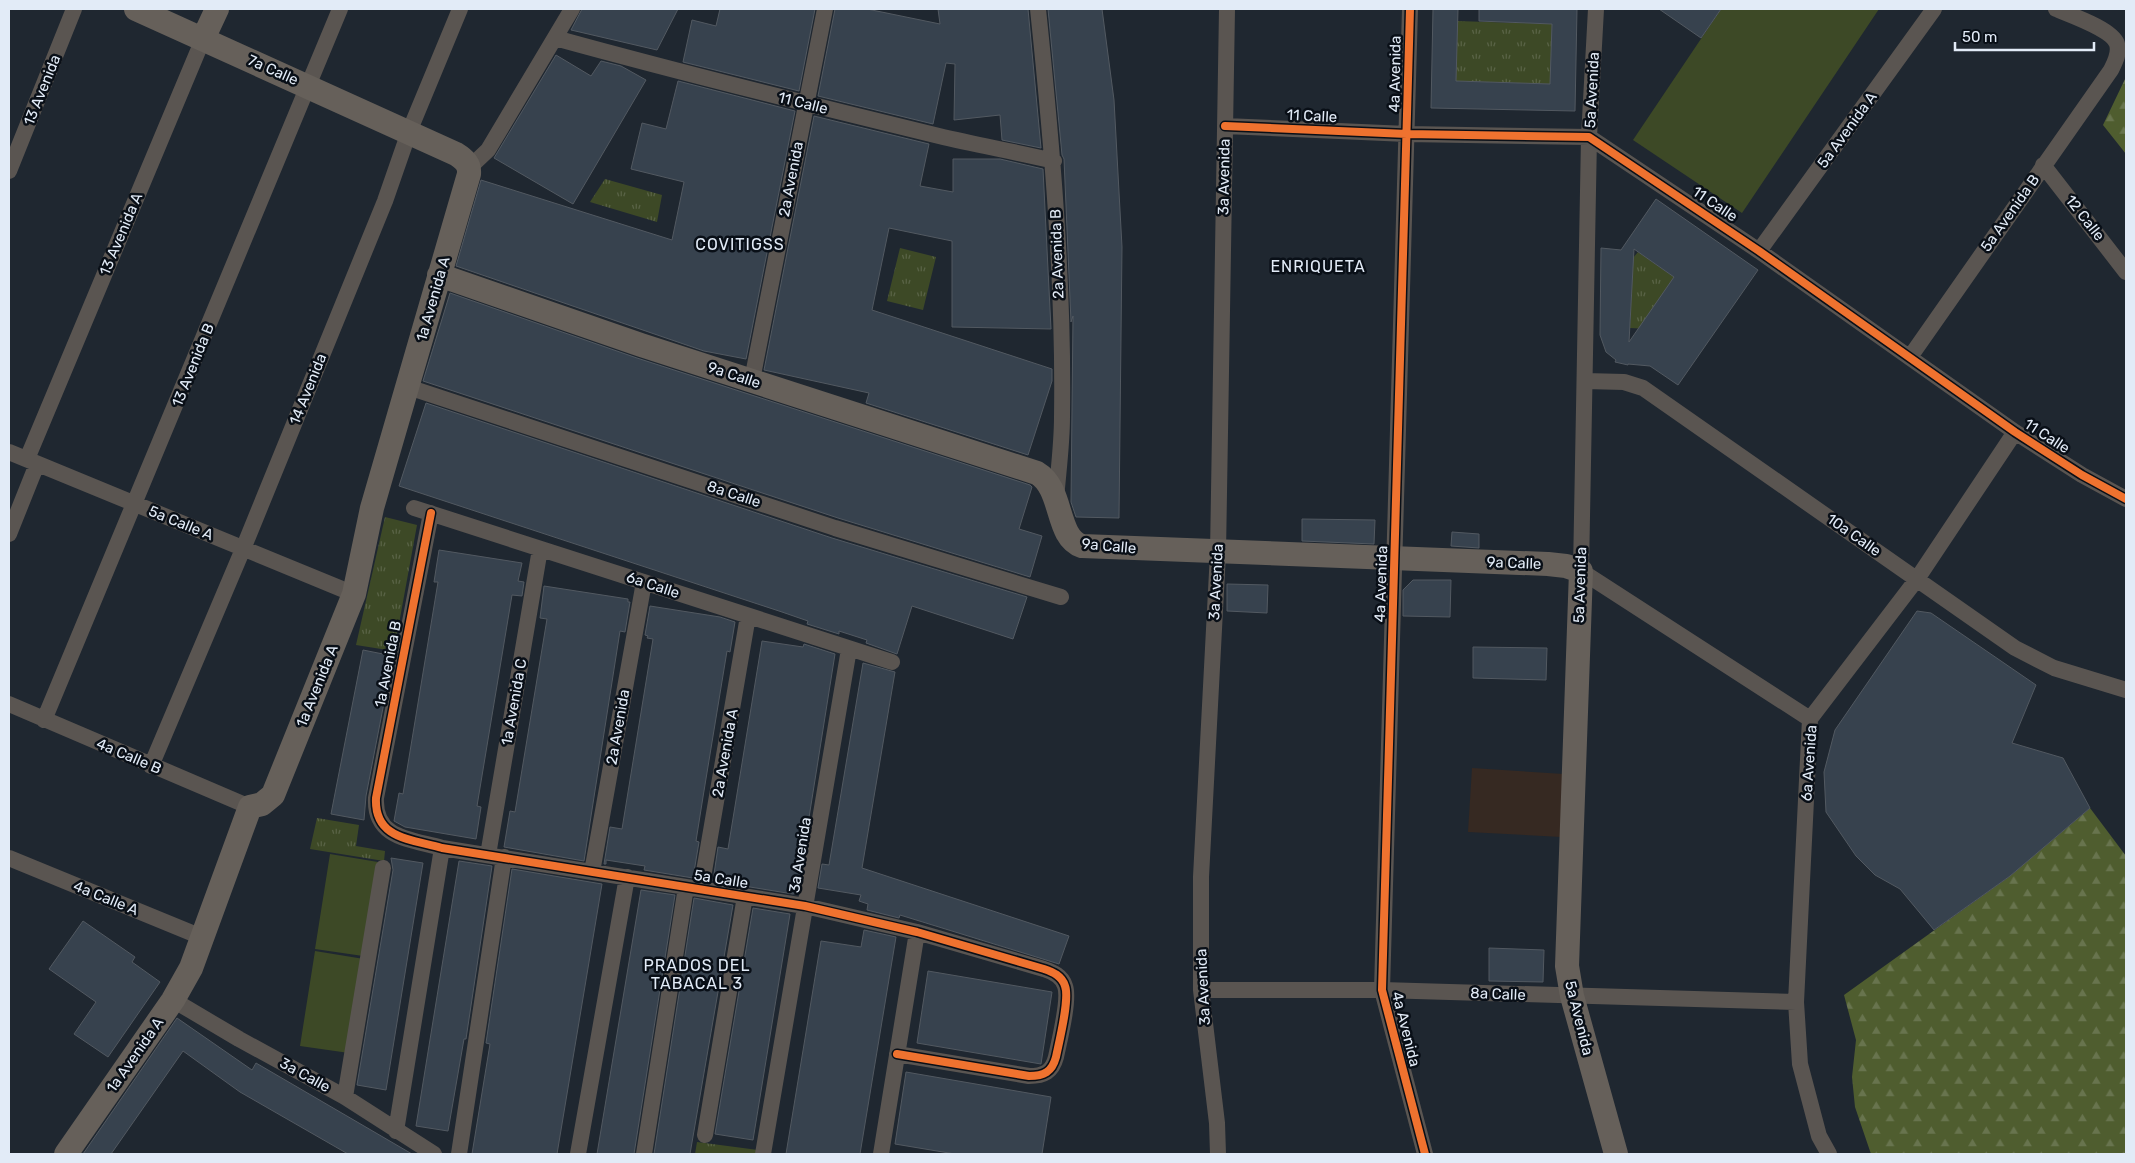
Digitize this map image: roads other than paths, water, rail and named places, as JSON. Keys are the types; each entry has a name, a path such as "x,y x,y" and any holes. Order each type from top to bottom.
{"main road":[{"name":"7a Calle","path":"136,9 409,132"},
{"name":"13 Avenida A","path":"203,39 217,9"},
{"path":"409,132 456,154 470,168"},
{"name":"1a Avenida A","path":"66,1154 173,1000 191,968 204,938 250,807 262,804 273,795 354,594 372,508 439,275 467,186 470,168"},
{"name":"9a Calle","path":"439,275 641,345 1024,468 1046,480 1056,501 1069,538 1082,546 1218,553 1548,564 1581,571"},
{"name":"5a Avenida","path":"1581,571 1567,966 1572,996 1616,1154"}],"street":[{"name":"13 Avenida","path":"9,171 74,9"},
{"name":"13 Avenida B","path":"44,720 340,9"},
{"name":"14 Avenida","path":"151,766 243,549 385,201 409,132 460,9"},
{"path":"470,168 488,150 572,9"},
{"name":"2a Avenida","path":"752,380 825,9"},
{"name":"2a Avenida B","path":"1038,9 1054,161 1062,367 1062,419 1056,501"},
{"name":"3a Avenida","path":"1218,1154 1217,1123 1201,990 1200,877 1218,553 1227,9"},
{"name":"4a Avenida","path":"1410,9 1382,990 1425,1154"},
{"name":"5a Avenida","path":"1581,571 1589,137 1596,9"},
{"name":"5a Avenida A","path":"1759,251 1934,9"},
{"name":"5a Avenida B","path":"1910,357 2111,70 2117,56 2118,49 2114,38 2104,31 2056,9"},
{"name":"11 Calle","path":"554,38 658,67 942,137 1054,161"},
{"name":"13 Avenida A","path":"9,534 32,462 203,39"},
{"name":"11 Calle","path":"1225,126 1407,134 1589,137 1759,251 2015,432 2082,475 2126,499"},
{"name":"12 Calle","path":"2043,165 2126,272"},
{"name":"10a Calle","path":"1585,381 1624,382 1633,384 1653,394 2016,648 2054,668 2126,690"},
{"name":"8a Calle","path":"408,387 835,528 1061,597"},
{"name":"6a Avenida","path":"1829,1154 1819,1136 1800,1064 1796,1002 1810,719 1917,579 2015,432"},
{"name":"5a Calle A","path":"9,452 354,594"},
{"name":"6a Calle","path":"414,508 892,662"},
{"name":"1a Avenida B","path":"378,819 375,809 376,798 431,513"},
{"name":"1a Avenida C","path":"460,1154 496,856 540,549"},
{"name":"9a Calle","path":"1581,571 1810,719"},
{"name":"2a Avenida","path":"592,872 644,582"},
{"name":"2a Avenida A","path":"644,1154 748,616"},
{"name":"3a Avenida","path":"763,1154 849,649"},
{"name":"4a Calle B","path":"9,704 250,807"},
{"name":"5a Calle","path":"378,819 385,829 396,835 442,848 806,906 917,932 1044,969 1054,973 1065,986 1067,997 1056,1057 1053,1066 1048,1072 1039,1076 1029,1076 897,1054"},
{"path":"396,1131 442,848"},
{"name":"4a Calle A","path":"10,863 204,938"},
{"path":"345,1097 383,868"},
{"path":"578,1154 627,877"},
{"path":"705,1135 745,896"},
{"path":"881,1154 917,932"},
{"name":"8a Calle","path":"1201,990 1382,990 1796,1002"},
{"name":"3a Calle","path":"173,1000 239,1039 345,1097 434,1154"},
{"path":"1217,1123 1228,1154"}],"district":[{"name":"COVITIGSS","path":"740,244"},
{"name":"ENRIQUETA","path":"1318,266"},
{"name":"PRADOS DEL TABACAL 3","path":"697,974"}]}
